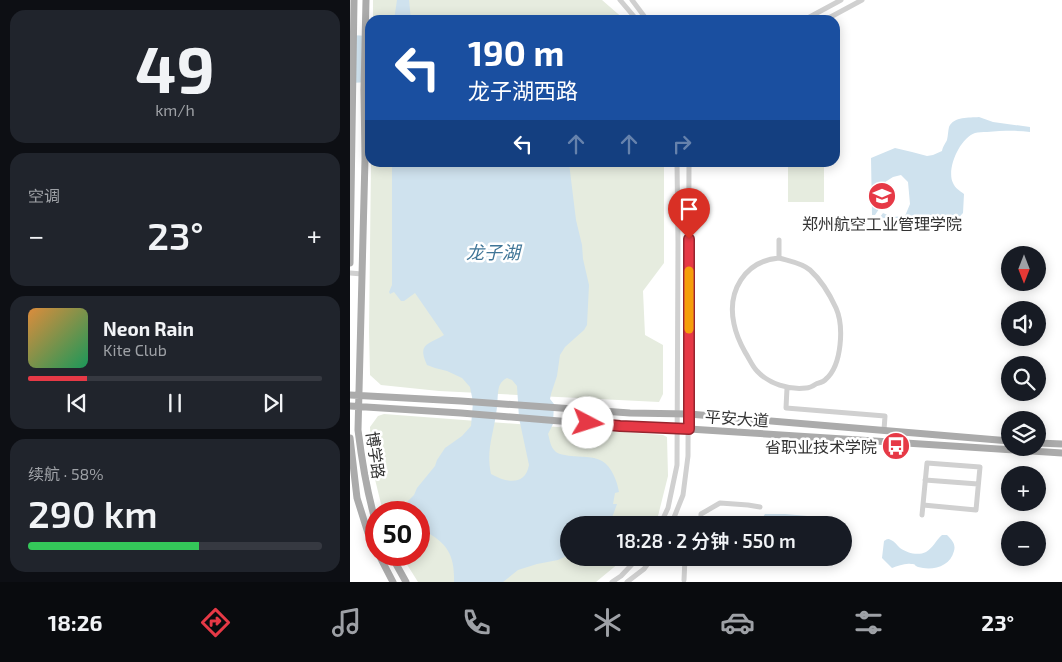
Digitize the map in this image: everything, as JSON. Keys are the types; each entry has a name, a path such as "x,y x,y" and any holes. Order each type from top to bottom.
{"main road":[{"path":"350,263 354,0"},
{"name":"博学路","path":"366,0 366,15"},
{"name":"博学路","path":"365,30 365,159 358,430 370,501"},
{"name":"平安大道","path":"350,395 630,413 689,414 1001,440"},
{"name":"平安大道","path":"350,406 620,426 1062,453"},
{"name":"博学路","path":"350,438 353,493 365,525"},
{"path":"1046,443 1062,444"},
{"path":"385,566 393,582"},
{"path":"397,566 406,582"}],"street":[{"path":"620,0 634,15"},
{"path":"632,0 643,15"},
{"path":"813,15 841,0"},
{"path":"834,15 862,0"},
{"path":"351,159 365,159"},
{"path":"664,516 668,508 677,465 677,167"},
{"path":"675,516 683,495 688,456 689,167"},
{"path":"778,240 778,258"},
{"path":"778,258 793,262 809,270 823,285 837,309 840,327 840,348 836,367 826,380 807,388 787,388 757,372 737,337 733,322 735,294 738,284 744,275 753,266 778,258"},
{"path":"350,273 362,274"},
{"path":"787,388 786,408 884,416 884,430"},
{"path":"922,515 925,480 927,463 980,467 976,510 923,504"},
{"path":"925,480 978,484"},
{"path":"701,516 701,514 720,503 760,507"},
{"path":"612,582 630,566"},
{"path":"627,582 647,566"},
{"path":"684,580 685,566"}],"shaded area":[{"path":"373,0 602,0 619,15 373,15"},
{"path":"371,167 664,167 664,263 643,291 645,335 663,345 663,394 659,402 439,391 381,385 370,375"},
{"path":"788,167 824,167 824,202 788,202"},
{"path":"384,414 663,435 667,437 668,476 658,516 560,516 560,566 615,566 596,582 418,582 408,566 430,566 430,501 380,501 372,467 370,427 378,416"}],"water":[{"path":"397,0 409,0 410,15 395,15"},
{"path":"350,35 365,36 365,82 350,83"},
{"path":"979,117 993,122 1030,127 1030,132 978,132 969,136 964,141 956,155 951,170 954,185 964,194 963,213 948,229 877,221 883,213 892,217 905,216 910,204 908,182 901,175 893,177 882,184 879,209 875,215 872,215 871,158 895,148 927,156 933,155 942,151 951,123 962,118"},
{"name":"龙子湖","path":"392,167 569,167 576,220 589,285 587,325 565,347 560,355 557,376 550,399 554,404 553,424 548,434 551,446 558,453 595,458 606,464 614,475 619,492 615,493 613,504 617,504 612,516 560,516 560,559 518,570 503,582 454,582 453,563 447,549 430,534 430,501 408,501 435,466 445,448 462,436 471,426 473,402 470,387 462,378 427,365 424,358 424,348 444,335 415,293 404,301 401,301 394,292 390,294 392,285","holes":["507,378 512,380 517,386 519,418 529,465 527,472 519,480 502,479 491,474 489,458 499,387 501,382"]},
{"path":"765,514 785,514 808,516 764,516"},
{"path":"942,535 947,535 954,544 954,549 949,561 940,566 923,568 909,564 892,568 882,558 884,541 887,539 906,551 920,554 926,552"}],"slow traffic":[{"path":"689,271 689,329"}],"place":[{"name":"郑州航空工业管理学院","path":"882,196"},
{"name":"省职业技术学院","path":"896,446"}],"route":[{"path":"588,423 689,429 689,239"}]}
